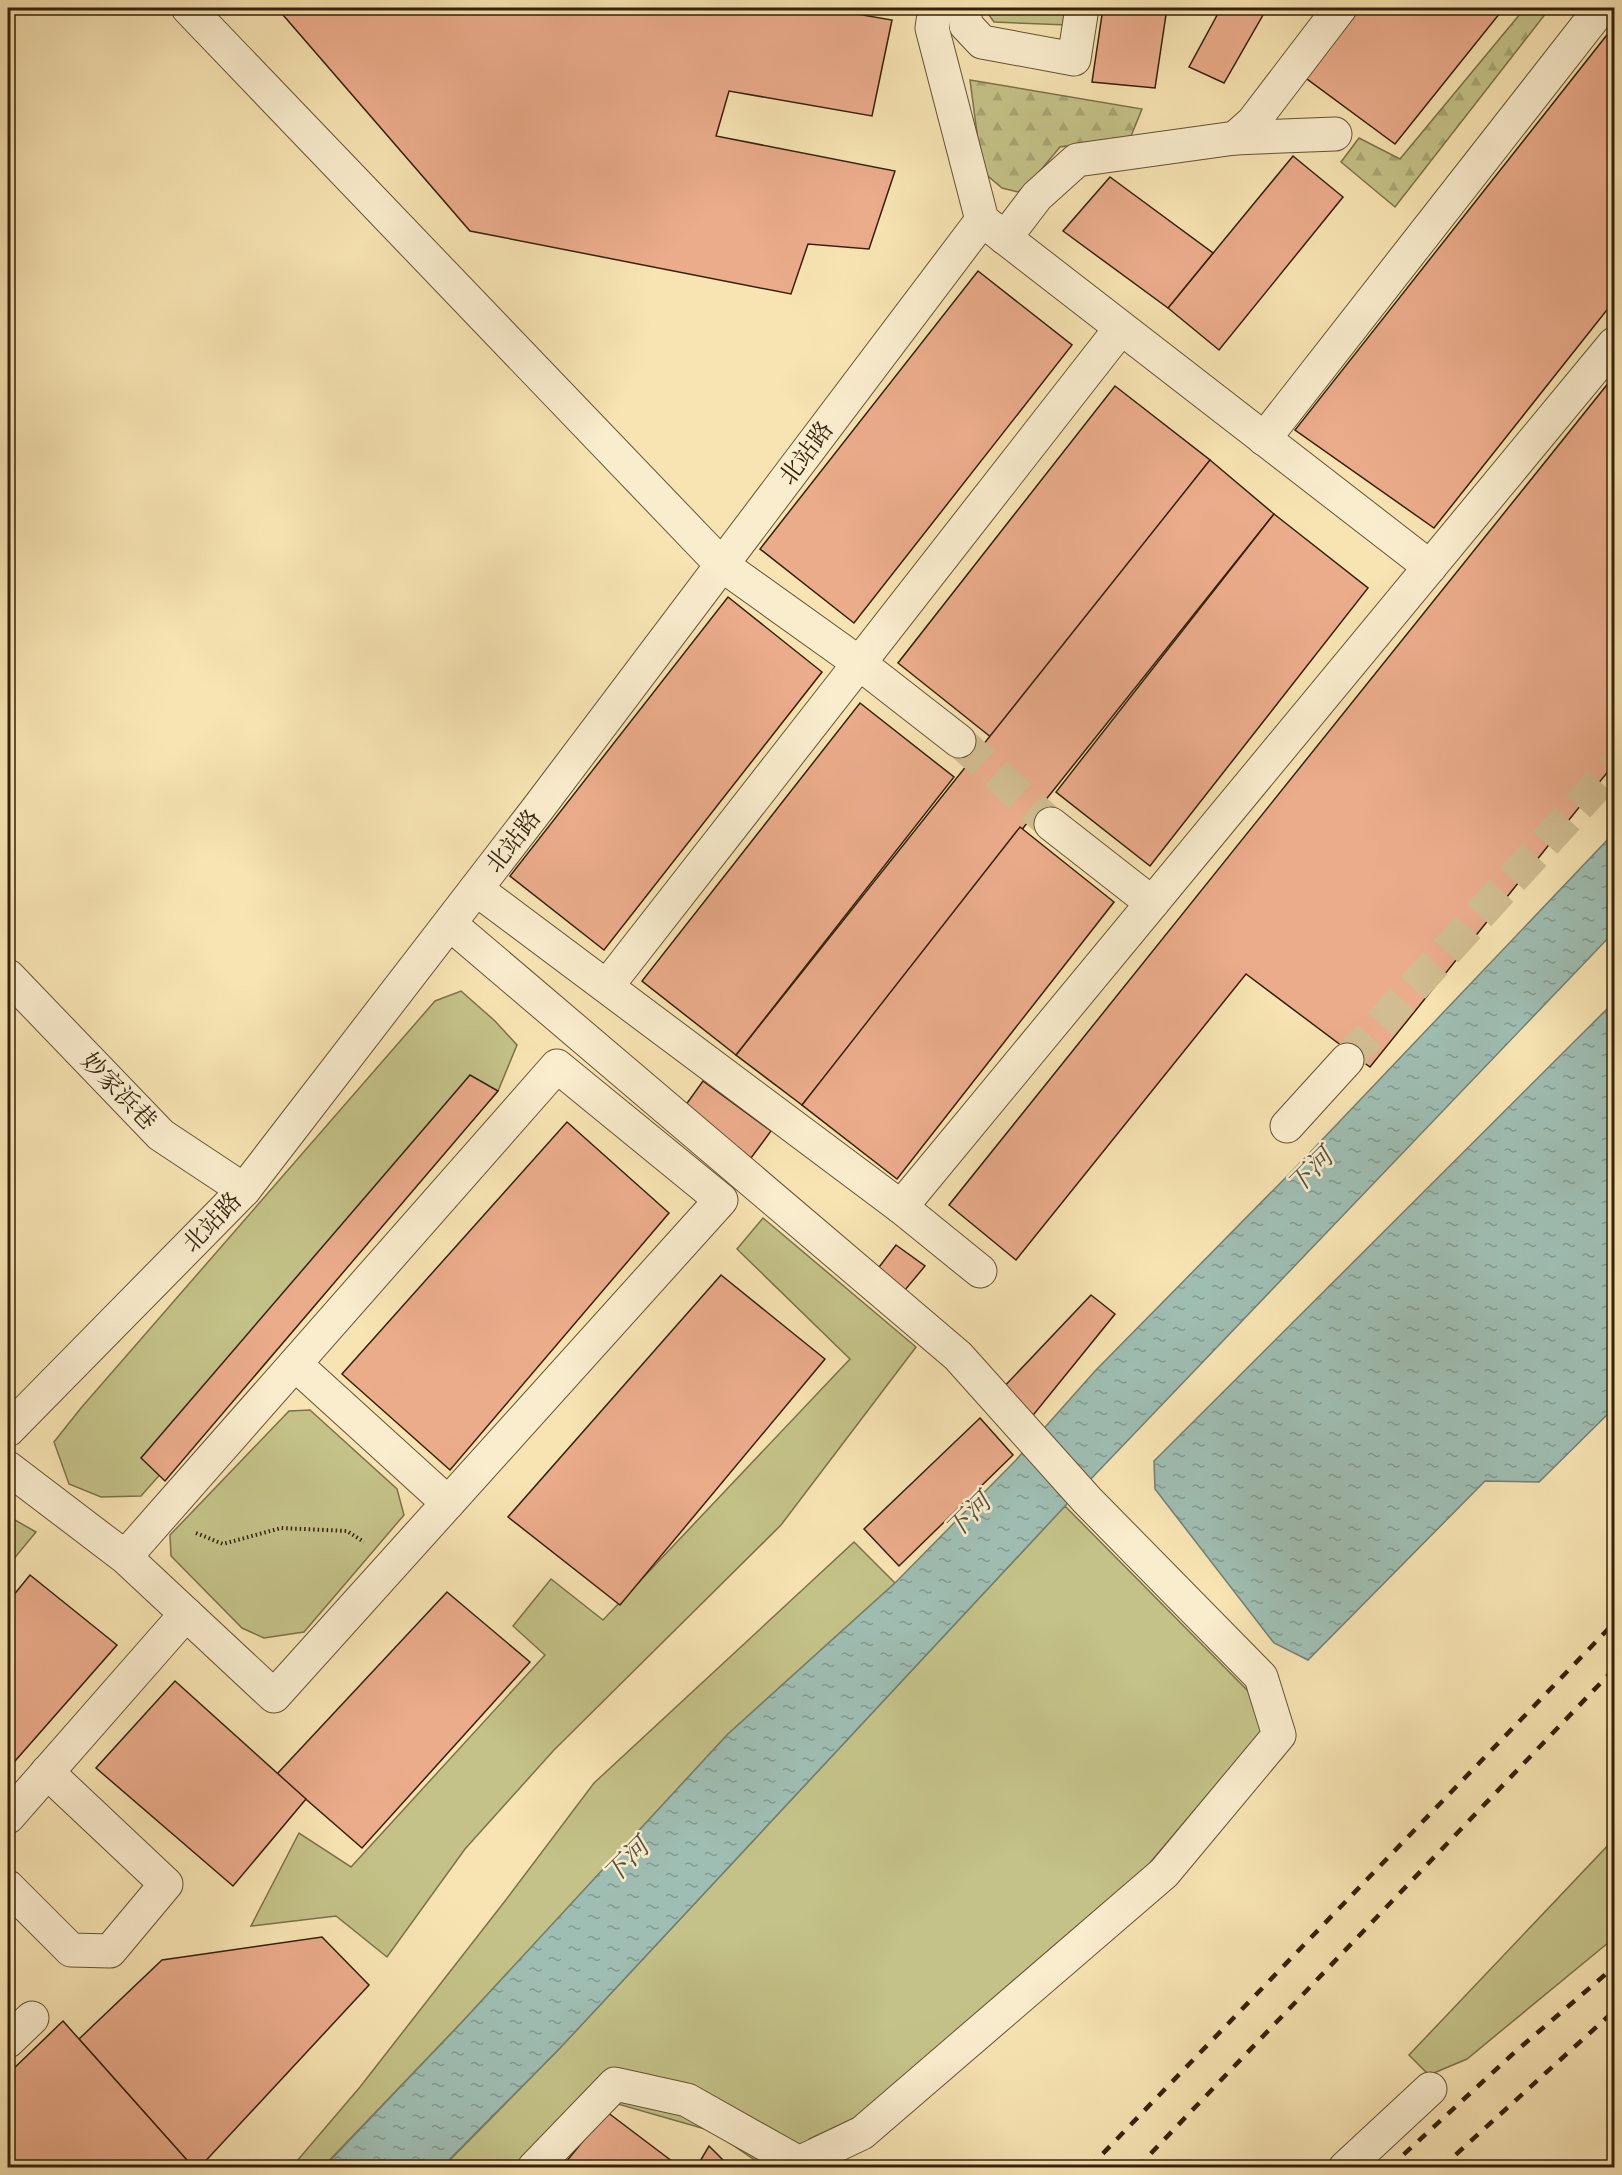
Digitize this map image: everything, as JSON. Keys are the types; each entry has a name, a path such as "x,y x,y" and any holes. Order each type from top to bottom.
{"street":[{"path":"188,8 722,565 859,663 959,741"},
{"path":"935,8 933,28 993,229 1430,567"},
{"path":"964,8 966,25 982,42 1074,59 1082,8"},
{"path":"1235,138 1253,122 1341,8"},
{"path":"1264,439 1601,8"},
{"name":"北站路","path":"8,1430 244,1190 450,924 722,565 993,229 1037,196 1077,160 1235,138 1335,134"},
{"path":"607,986 1121,328"},
{"path":"901,1207 1614,344"},
{"path":"1052,824 1152,903"},
{"path":"476,889 901,1207 980,1271"},
{"path":"450,924 958,1356 1087,1500 1261,1677 1279,1736 1164,1873 862,2133 799,2163 687,2100 615,2084 534,2168"},
{"name":"妙家浜巷","path":"8,976 161,1135 244,1190"},
{"path":"1287,1126 1347,1060"},
{"path":"8,1468 125,1557 274,1696 721,1200 557,1066 125,1557"},
{"path":"295,1364 448,1503"},
{"path":"8,1817 186,1614"},
{"path":"8,1887 71,1950 110,1951 166,1884 46,1772"},
{"path":"8,2041 32,2018"},
{"path":"1345,2168 1430,2089"}],"path":[{"path":"159,1518 223,1544 281,1528 347,1531 394,1563"}],"green space":[{"path":"984,8 1071,8 1068,25 994,22"},
{"path":"1525,8 1550,8 1395,207 1341,162 1359,138 1400,159"},
{"path":"970,80 1142,109 1129,141 1110,139 1060,147 1035,177 1018,192 1002,188 982,171"},
{"path":"461,991 495,1021 517,1045 498,1091 141,1496 101,1497 69,1484 54,1442 81,1408 435,1001"},
{"path":"763,1218 916,1347 781,1525 554,1750 465,1849 387,1957 336,1916 251,1926 299,1833 351,1867 545,1655 513,1626 551,1579 603,1620 850,1359 737,1249"},
{"path":"310,1410 397,1489 404,1515 304,1632 264,1638 242,1628 171,1556 170,1535 289,1411"},
{"path":"1065,1506 1249,1692 1263,1729 1143,1871 871,2110 809,2139 790,2167 765,2167 712,2131 618,2104 556,2167 442,2168 560,2048"},
{"path":"8,1516 36,1532 8,1566"},
{"path":"854,1542 895,1583 728,1734 463,2021 323,2167 291,2168 360,2087 594,1783"},
{"path":"1614,1839 1614,1938 1467,2059 1429,2075 1409,2055"}],"water":[{"name":"下河","path":"1614,833 1614,932 1065,1506 560,2048 442,2167 323,2168 463,2021 728,1734 895,1583 1016,1460 1095,1371 1301,1162"},
{"path":"1614,1002 1614,1408 1539,1482 1485,1481 1308,1660 1274,1643 1155,1489 1154,1461"}],"building":[{"path":"277,8 822,8 892,20 872,116 729,91 716,136 895,171 869,249 808,244 791,294 470,231"},
{"path":"1103,8 1167,8 1155,88 1092,82"},
{"path":"1221,8 1250,8 1263,15 1224,83 1189,67"},
{"path":"1357,8 1504,8 1395,144 1303,76"},
{"path":"1614,26 1614,301 1434,528 1295,430"},
{"path":"1293,156 1343,197 1219,350 1168,308"},
{"path":"1110,177 1213,253 1168,308 1063,231"},
{"path":"978,271 1072,345 854,623 760,549"},
{"path":"1614,376 1614,764 1370,1067 1246,974 1016,1260 949,1205"},
{"path":"1115,386 1210,460 992,738 898,663"},
{"path":"1210,460 1274,514 802,1105 736,1055"},
{"path":"1274,514 1368,588 1150,866 1056,792"},
{"path":"728,597 822,672 604,950 510,876"},
{"path":"860,703 954,777 736,1055 642,981"},
{"path":"1020,827 1114,902 897,1179 802,1105"},
{"path":"470,1075 498,1091 165,1481 141,1458"},
{"path":"703,1081 771,1131 751,1158 685,1106"},
{"path":"567,1122 669,1213 450,1470 342,1374"},
{"path":"896,1245 925,1266 900,1296 876,1271"},
{"path":"721,1275 825,1359 620,1605 508,1517"},
{"path":"1091,1295 1115,1314 1030,1419 1000,1391"},
{"path":"980,1418 1013,1455 899,1566 864,1529"},
{"path":"30,1575 117,1645 8,1769 8,1602"},
{"path":"447,1592 530,1662 362,1848 277,1774"},
{"path":"175,1681 306,1799 233,1886 96,1768"},
{"path":"322,1937 369,1985 199,2168 194,2168 79,2039 162,1960"},
{"path":"63,2021 194,2168 8,2168 8,2074"},
{"path":"607,2112 681,2168 561,2168"},
{"path":"709,2146 731,2168 696,2168"}],"tunnel":[{"path":"959,741 1051,824"},
{"path":"1347,1060 1614,767"}],"railway":[{"path":"1089,2168 1614,1623"},
{"path":"1137,2168 1614,1669"},
{"path":"1389,2168 1515,2052 1614,1967"},
{"path":"1441,2168 1614,2011"}]}
